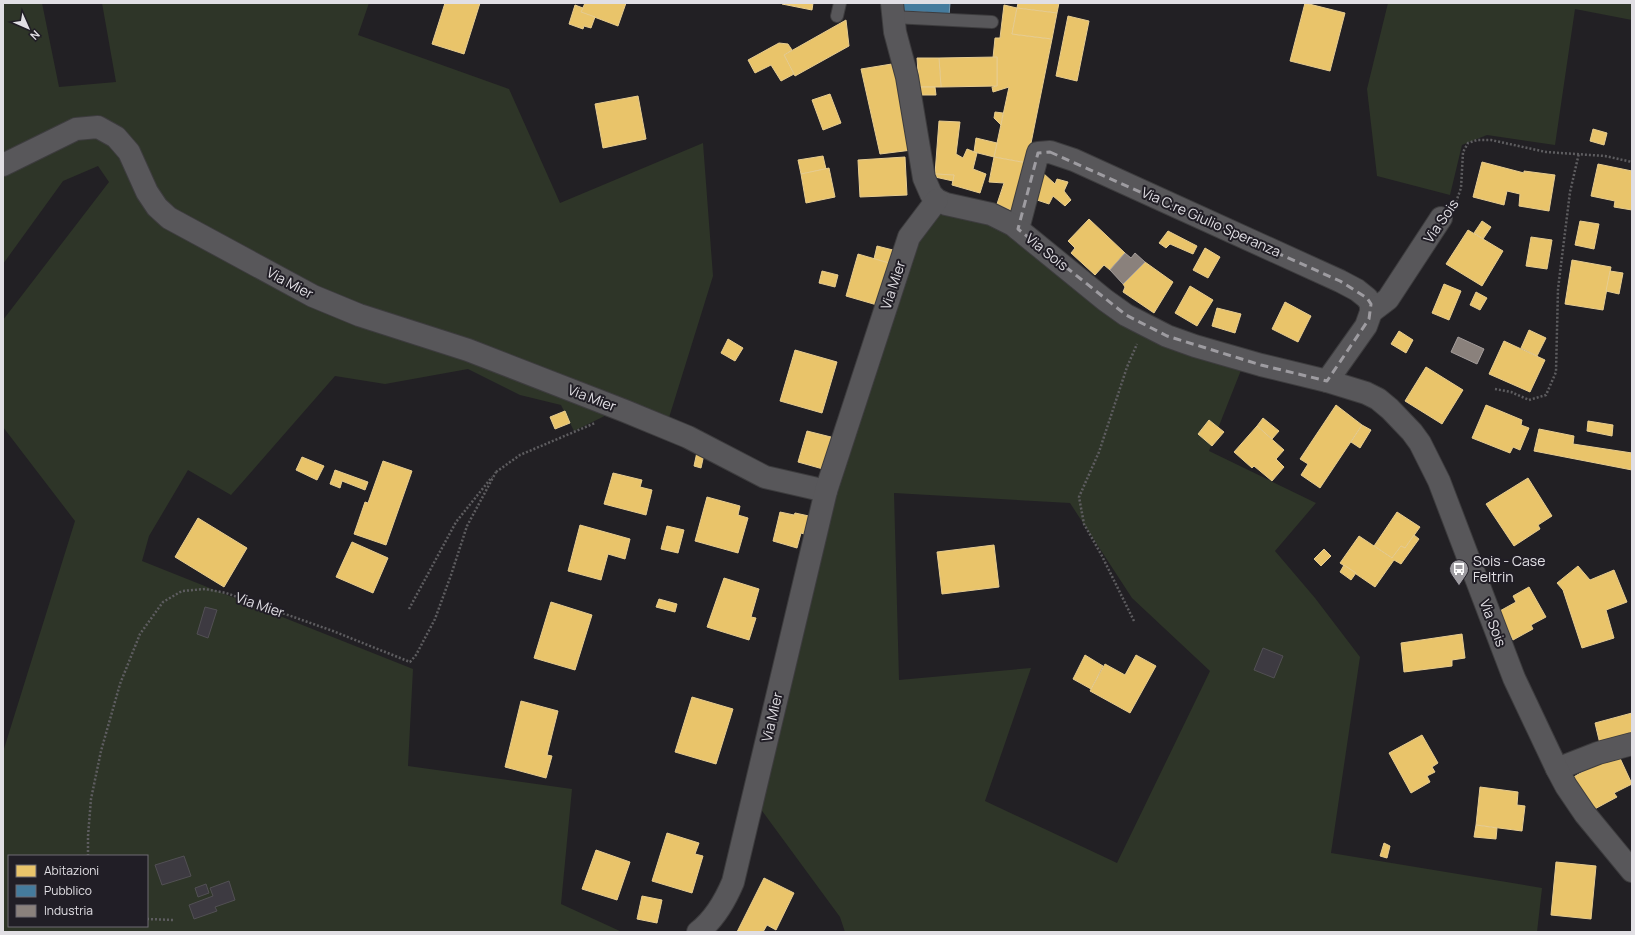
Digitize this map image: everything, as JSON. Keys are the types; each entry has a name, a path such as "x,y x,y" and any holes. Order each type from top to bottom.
{"street":[{"path":"892,10 895,32 907,77 924,178 931,194 937,200"},
{"name":"Via Mier","path":"3,166 76,129 98,127 116,137 129,152 147,192 157,207 169,218 313,296 359,315 468,350 625,411 688,437 765,477 826,491"},
{"name":"Via C.re Giulio Speranza","path":"1018,229 1038,153 1050,152 1074,160 1322,273 1362,294 1371,304 1371,312"},
{"name":"Via Sois","path":"937,200 946,204 991,214 1018,229 1105,300 1126,315 1167,336 1195,346 1261,365 1351,387 1378,400 1401,419 1420,443 1439,481 1514,678 1557,769 1566,786 1585,814 1632,871"},
{"name":"Via Mier","path":"698,932 713,919 728,894 733,882 826,491 909,237 937,200"},
{"name":"Via Sois","path":"1327,381 1366,326 1371,312 1388,299 1441,218"},
{"path":"1557,769 1598,753 1632,744"}],"lane":[{"path":"837,16 840,3"},
{"path":"892,10 992,22"}],"path":[{"name":"Via Sois","path":"1441,218 1455,204 1459,196 1461,188 1463,152 1468,143 1477,140 1492,140 1546,152 1605,156 1632,162"},
{"path":"1495,389 1511,392 1529,400 1546,395 1556,372 1556,318 1558,289 1570,192 1579,154"},
{"path":"1134,621 1102,556 1084,524 1079,497 1099,452 1127,367 1145,325"},
{"name":"Via Mier","path":"410,609 456,522 496,472 520,455 574,431 625,411"},
{"name":"Via Mier","path":"88,855 91,799 101,751 120,684 140,634 163,602 182,591 205,589 226,593 333,631 398,659 410,662 435,619 467,526 496,472"},
{"path":"148,919 174,920"}],"highlighted area":[{"path":"1050,152 1340,281 1367,298 1371,304 1369,319 1327,381 1261,365 1167,336 1126,315 1018,229 1038,153"}],"green space":[{"path":"3,3 42,3 59,87 116,82 102,3 369,3 358,35 509,89 560,203 703,143 713,276 667,424 625,406 574,431 561,405 520,395 468,369 385,384 335,376 231,495 188,470 149,536 142,561 413,669 408,766 572,789 561,904 622,932 3,932 3,752 75,521 3,427 3,320 109,182 98,166 63,181 3,264"},
{"path":"1388,3 1632,3 1632,20 1575,9 1555,145 1487,135 1462,145 1450,195 1377,176 1367,89"},
{"path":"942,197 1024,225 1127,311 1247,355 1209,451 1316,503 1275,551 1315,598 1360,657 1331,853 1542,888 1537,932 845,932 840,917 749,793 906,233","holes":["894,493 1070,503 1132,598 1210,671 1117,863 985,801 1031,668 899,680"]}],"building: Abitazioni":[{"path":"445,3 480,3 464,54 432,44"},
{"path":"585,3 626,3 618,26 581,12"},
{"path":"782,3 813,3 812,10"},
{"path":"1018,3 1059,3 1057,13 1017,8"},
{"path":"1305,3 1345,13 1330,71 1290,61"},
{"path":"575,5 583,8 581,12 595,17 591,28 584,26 583,29 569,24"},
{"path":"1004,5 1017,8 1012,34 1052,39 1027,163 994,157 1009,87 993,92 992,87 997,86 997,57 993,58 995,38 1000,38"},
{"path":"1017,8 1057,13 1052,39 1012,34"},
{"path":"1068,16 1089,21 1077,81 1056,76"},
{"path":"846,20 849,46 795,76 784,55"},
{"path":"779,43 788,44 792,50 784,55 794,74 781,81 771,65 755,73 748,60"},
{"path":"997,57 997,86 941,87 939,58"},
{"path":"917,58 939,58 941,87 919,87"},
{"path":"898,63 912,150 880,154 861,69"},
{"path":"919,87 935,87 936,95 919,95"},
{"path":"830,94 841,123 823,130 812,100"},
{"path":"638,96 646,139 603,148 595,104"},
{"path":"995,112 1003,113 1001,125 994,118"},
{"path":"939,121 960,122 956,154 963,158 967,149 977,153 973,169 986,174 980,193 952,185 954,175 935,174"},
{"path":"1593,129 1607,133 1604,145 1590,141"},
{"path":"976,138 997,143 994,157 974,152"},
{"path":"823,156 826,169 801,174 798,160"},
{"path":"905,157 907,195 860,197 858,160"},
{"path":"994,157 1027,163 1017,213 997,204 1004,183 989,182"},
{"path":"1482,162 1524,173 1524,171 1555,175 1549,211 1519,206 1520,194 1507,191 1504,205 1473,197"},
{"path":"1598,164 1632,171 1632,210 1614,207 1615,201 1591,196"},
{"path":"829,168 835,197 806,203 801,174"},
{"path":"1043,173 1055,184 1057,179 1068,182 1064,191 1071,200 1065,206 1053,196 1049,204 1037,200"},
{"path":"935,174 954,175 953,181 935,177"},
{"path":"1089,219 1125,253 1110,270 1104,265 1095,275 1071,253 1075,248 1068,241"},
{"path":"1482,221 1491,227 1483,239 1474,233"},
{"path":"1580,221 1599,224 1594,249 1575,245"},
{"path":"1468,230 1503,251 1482,286 1446,264"},
{"path":"1168,231 1197,246 1193,254 1170,244 1166,248 1159,243"},
{"path":"1531,237 1552,240 1547,269 1526,266"},
{"path":"877,246 893,250 889,263 874,259"},
{"path":"1205,248 1220,257 1208,278 1193,270"},
{"path":"858,254 889,263 877,305 846,296"},
{"path":"1572,260 1611,267 1603,310 1565,304"},
{"path":"1145,262 1173,282 1154,313 1123,292 1125,287 1123,284"},
{"path":"822,271 838,275 835,287 819,283"},
{"path":"1610,271 1623,273 1619,294 1606,291"},
{"path":"1444,284 1461,291 1449,320 1432,313"},
{"path":"1190,286 1213,300 1197,326 1175,313"},
{"path":"1476,292 1487,298 1480,310 1470,305"},
{"path":"1285,302 1311,316 1298,342 1272,329"},
{"path":"1217,308 1241,314 1235,333 1212,326"},
{"path":"1529,330 1546,338 1537,356 1521,348"},
{"path":"1399,331 1413,340 1406,353 1391,344"},
{"path":"728,339 743,348 735,361 721,353"},
{"path":"1504,341 1545,360 1530,392 1489,374"},
{"path":"795,350 837,362 822,413 780,401"},
{"path":"1426,367 1463,390 1442,424 1405,401"},
{"path":"1336,405 1362,425 1320,488 1301,475 1308,464 1300,459"},
{"path":"1486,405 1522,420 1521,425 1529,428 1520,450 1513,447 1510,453 1472,438"},
{"path":"565,411 570,423 555,429 550,417"},
{"path":"1263,418 1279,431 1272,439 1257,426"},
{"path":"1209,420 1224,432 1212,446 1198,434"},
{"path":"1588,421 1613,425 1612,436 1587,431"},
{"path":"1362,425 1371,430 1360,448 1351,442"},
{"path":"1257,426 1284,450 1276,459 1284,467 1272,481 1254,466 1252,468 1234,452"},
{"path":"1539,429 1574,436 1573,444 1632,453 1632,470 1534,451"},
{"path":"807,431 831,437 823,469 798,462"},
{"path":"697,452 704,454 701,468 694,466"},
{"path":"302,457 324,466 317,480 296,470"},
{"path":"383,461 412,471 386,545 354,534 365,502 368,503"},
{"path":"335,470 368,482 365,490 342,481 340,488 330,484"},
{"path":"613,473 642,480 640,487 652,490 646,515 604,504"},
{"path":"1528,478 1552,516 1538,525 1540,529 1514,546 1486,504"},
{"path":"707,497 740,506 738,515 748,518 738,553 695,541"},
{"path":"780,512 809,516 804,534 801,533 797,548 773,541"},
{"path":"1397,512 1420,527 1405,548 1401,546 1392,558 1374,546"},
{"path":"198,518 247,548 224,587 175,557"},
{"path":"580,525 630,539 625,559 608,554 601,580 568,571"},
{"path":"667,526 684,530 678,553 661,549"},
{"path":"1414,535 1419,539 1401,564 1394,560 1375,587 1340,563 1359,536 1392,558 1401,546 1405,548"},
{"path":"352,542 388,558 373,593 336,577"},
{"path":"994,545 999,587 942,594 937,552"},
{"path":"1324,549 1331,556 1321,566 1314,559"},
{"path":"1344,565 1356,573 1351,580 1340,572"},
{"path":"1578,566 1590,580 1614,570 1627,602 1606,610 1614,638 1582,648 1563,590 1557,583"},
{"path":"724,578 759,589 751,617 756,618 749,640 707,627"},
{"path":"1529,587 1546,617 1531,625 1533,629 1513,640 1498,612 1516,602 1513,596"},
{"path":"659,599 677,604 675,612 656,607"},
{"path":"551,602 592,615 575,670 534,658"},
{"path":"1462,634 1465,658 1452,660 1452,666 1404,672 1401,643"},
{"path":"1085,655 1103,666 1091,689 1073,679"},
{"path":"1136,655 1156,666 1130,713 1090,691 1105,664 1125,675"},
{"path":"692,697 733,709 716,764 675,752"},
{"path":"521,701 558,711 547,755 552,756 546,778 505,767"},
{"path":"1632,713 1632,736 1600,744 1595,723"},
{"path":"1422,735 1438,763 1432,767 1435,772 1427,776 1430,782 1411,793 1389,753"},
{"path":"1619,756 1632,784 1614,793 1617,797 1591,811 1572,778 1606,758"},
{"path":"1480,787 1518,792 1517,805 1525,806 1522,831 1476,825"},
{"path":"1476,825 1497,828 1496,839 1474,837"},
{"path":"667,833 699,843 695,854 703,856 692,893 652,881"},
{"path":"1384,843 1390,846 1387,858 1380,856"},
{"path":"596,850 630,862 617,900 582,889"},
{"path":"1556,862 1596,866 1591,919 1551,915"},
{"path":"764,878 794,893 776,930 767,925 763,932 737,932"},
{"path":"642,896 662,900 657,923 637,919"}],"building: Pubblico":[{"path":"900,3 950,3 949,16 924,12 901,11"}],"building: Industria":[{"path":"1125,253 1131,258 1135,253 1145,262 1123,284 1110,270"},
{"path":"1458,337 1484,349 1477,364 1451,352"}],"building: Altro":[{"path":"205,607 217,610 208,638 197,634"},
{"path":"1263,648 1283,656 1274,678 1254,670"},
{"path":"184,856 191,876 162,885 155,865"},
{"path":"229,881 235,900 215,907 217,911 194,919 189,905 213,896 210,888"},
{"path":"206,884 209,893 198,897 195,888"}],"place":[{"name":"Sois - Case Feltrin","path":"1459,586"}]}
